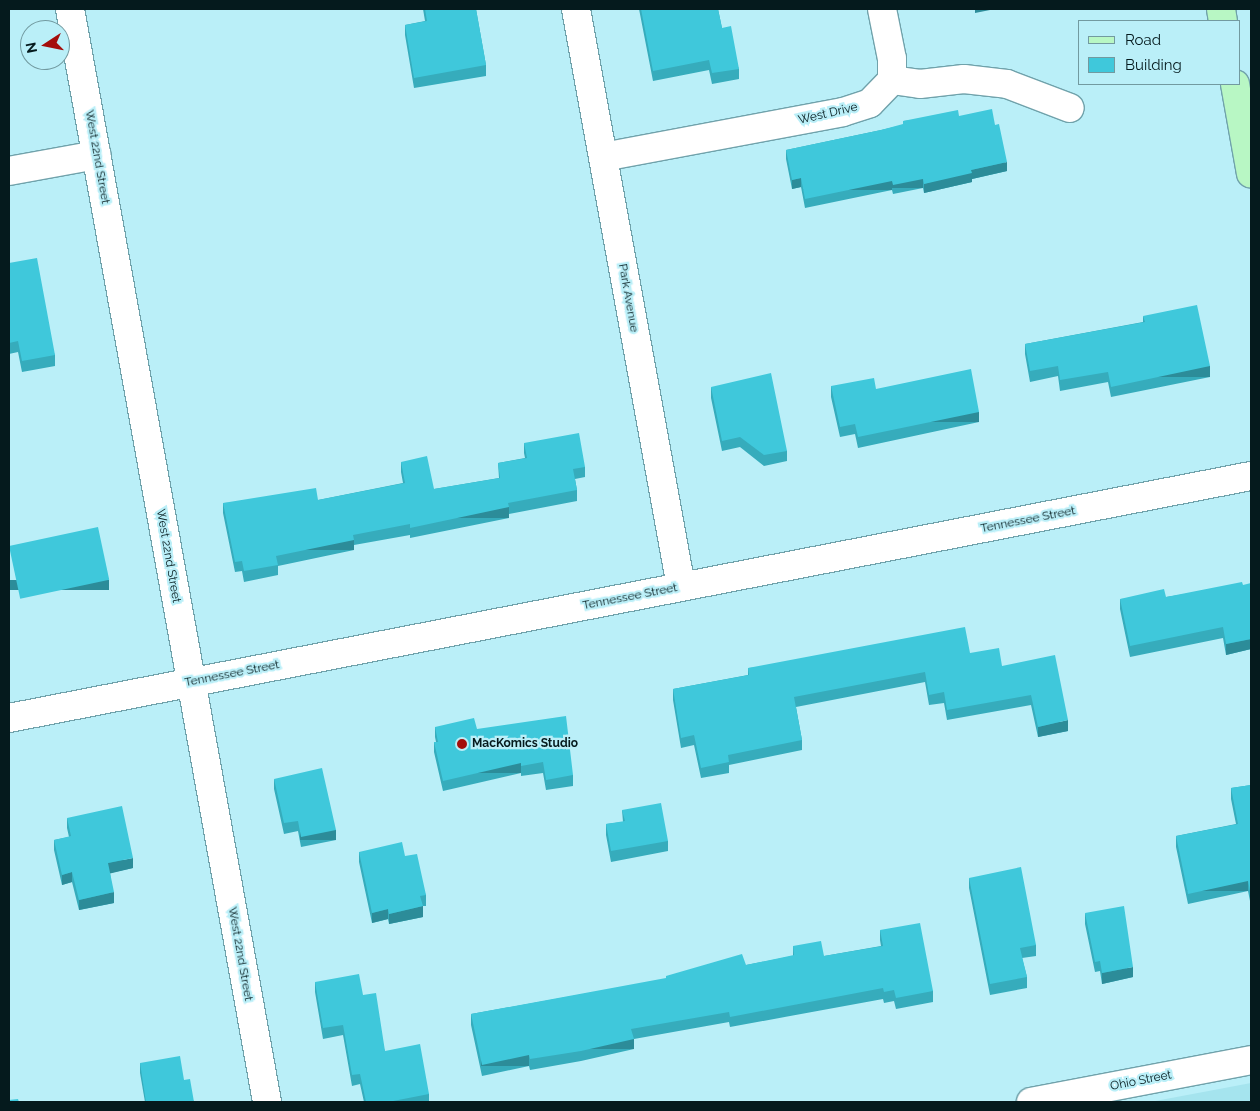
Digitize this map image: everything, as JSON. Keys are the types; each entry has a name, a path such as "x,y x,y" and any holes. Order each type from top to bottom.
{"main road":[{"path":"1235,85 1251,174"}],"street":[{"name":"West 22nd Street","path":"70,9 267,1102"},
{"name":"Park Avenue","path":"576,9 681,587"},
{"path":"882,9 892,80 920,84 964,79 1008,84 1070,108"},
{"name":"West Drive","path":"603,157 843,112 870,103 892,80"},
{"path":"9,171 97,155"},
{"name":"Tennessee Street","path":"9,718 1251,476"},
{"name":"Ohio Street","path":"1031,1102 1251,1060"}],"shaded area":[{"path":"1251,1083 1251,1102 1150,1102"}],"building":[{"path":"425,9 476,9 486,65 414,78 405,25 427,21"},
{"path":"641,9 718,9 722,28 731,26 739,69 712,73 709,60 653,71"},
{"path":"992,109 995,125 999,124 1007,162 971,170 972,173 924,184 923,179 893,185 892,181 805,199 801,178 792,180 786,150 881,130 903,124 903,121 958,110 959,116"},
{"path":"37,258 55,355 22,361 18,341 9,343 9,263"},
{"path":"1197,305 1210,366 1111,387 1108,372 1060,380 1058,366 1030,371 1025,344 1145,322 1143,316"},
{"path":"971,369 979,412 858,437 855,424 840,427 831,386 874,378 876,389"},
{"path":"771,373 787,451 764,455 740,437 722,441 711,387"},
{"path":"579,433 585,467 573,469 577,490 508,503 509,507 410,528 410,524 353,535 354,540 276,556 278,565 244,571 242,561 235,562 223,503 316,488 318,500 405,483 401,462 427,456 434,489 500,478 498,463 527,458 524,443"},
{"path":"98,527 109,580 20,599 9,546"},
{"path":"1242,582 1243,585 1251,583 1251,639 1226,644 1223,627 1130,646 1120,599 1164,589 1166,597"},
{"path":"965,627 970,653 999,648 1002,666 1055,655 1068,720 1038,727 1031,695 947,710 944,692 929,695 925,672 794,697 802,740 728,755 729,762 701,768 694,735 681,738 673,689 749,675 748,668"},
{"path":"566,716 573,775 546,780 543,762 521,766 521,763 443,781 434,742 438,742 435,727 474,718 477,729"},
{"path":"322,768 336,830 301,837 298,821 284,823 274,779"},
{"path":"1251,785 1251,896 1248,881 1188,894 1176,836 1238,824 1231,788"},
{"path":"661,803 668,841 611,851 606,824 625,821 622,810"},
{"path":"122,806 133,858 108,863 114,892 79,900 72,872 62,875 54,840 71,836 67,818"},
{"path":"402,842 405,856 417,854 426,895 420,896 423,906 389,914 388,909 372,913 359,852"},
{"path":"1021,867 1036,945 1020,948 1027,977 990,984 969,878"},
{"path":"1124,906 1133,967 1102,973 1100,961 1095,962 1085,913"},
{"path":"920,923 933,991 896,998 894,990 884,992 883,988 730,1017 729,1012 631,1029 634,1039 581,1051 530,1059 529,1055 482,1065 471,1014 666,978 666,976 742,954 746,965 794,955 793,946 821,941 824,956 883,946 880,930"},
{"path":"359,974 363,995 376,993 385,1051 420,1044 429,1094 388,1102 366,1102 360,1074 352,1075 343,1025 323,1028 315,982"},
{"path":"180,1056 184,1080 190,1079 194,1102 146,1102 140,1063"},
{"path":"18,1099 19,1102 9,1102 9,1100"}],"place":[{"name":"MacKomics Studio","path":"462,744"}]}
